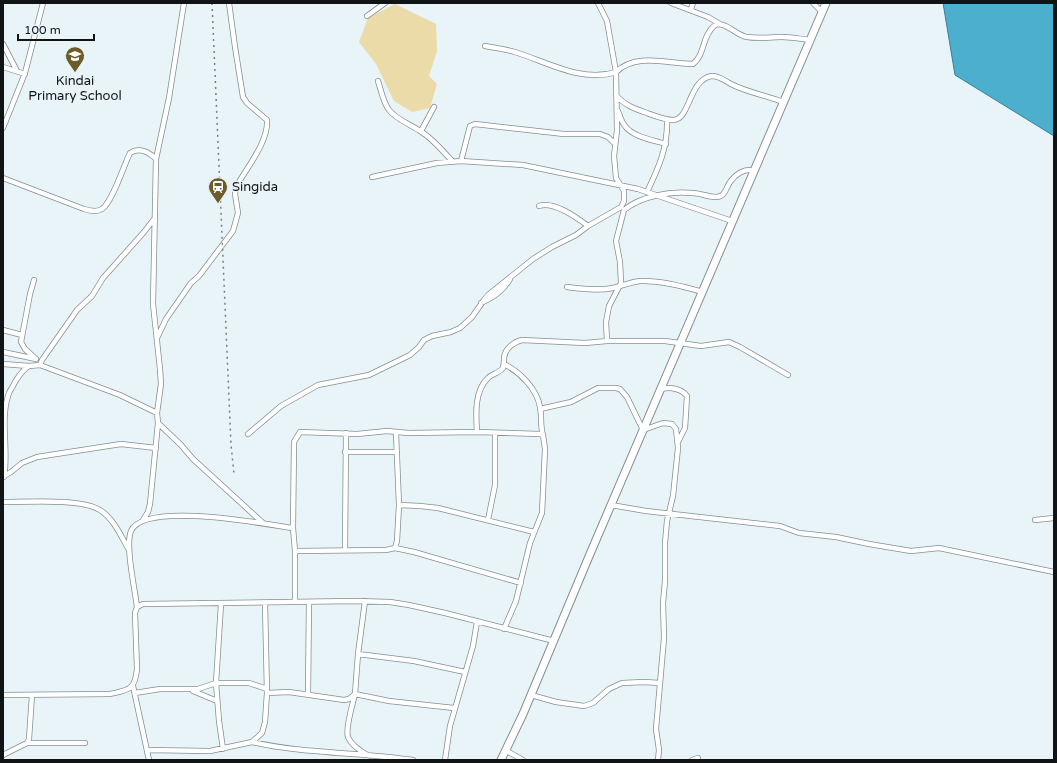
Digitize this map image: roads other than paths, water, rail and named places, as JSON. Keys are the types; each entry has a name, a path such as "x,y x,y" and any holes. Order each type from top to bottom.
{"main road":[{"path":"501,760 531,695 826,3"}],"street":[{"path":"3,128 25,74 43,3"},
{"path":"149,760 133,686 136,673 134,620 137,607 129,550 132,530 144,520 149,508 156,448 160,384 153,304 156,159 170,90 184,3"},
{"path":"157,339 166,319 191,283 199,276 233,231 238,213 235,194 236,188 261,146 267,128 267,120 247,103 243,97 230,3"},
{"path":"367,16 382,3"},
{"path":"248,434 281,406 318,385 369,375 410,355 424,340 432,336 451,332 460,328 472,317 488,295 533,259 552,247 576,235 588,226 621,207 624,195 622,186 616,178 614,156 617,130 616,72 607,21 598,3"},
{"path":"671,3 708,17 741,36 784,37 810,40"},
{"path":"690,10 693,3"},
{"path":"813,3 822,12"},
{"path":"485,46 514,52 553,66 592,76 604,76 616,72 626,65 651,60 693,64 698,61 707,36 712,28 715,25 720,24"},
{"path":"3,44 17,71"},
{"path":"3,67 25,74"},
{"path":"616,95 620,100 632,108 667,119 676,120 681,116 698,85 711,76 722,78 740,88 784,102"},
{"path":"378,81 382,98 388,110 403,122 421,131 447,155 452,162"},
{"path":"616,106 624,125 630,130 644,138 666,144"},
{"path":"421,131 434,107"},
{"path":"647,192 660,163 666,144 667,119"},
{"path":"461,161 470,126 475,124 564,134 600,134 608,137 615,144"},
{"path":"3,178 84,209 98,211 107,205 130,153 134,151 144,151 156,159"},
{"path":"372,177 424,165 461,161 523,165 647,192 732,221"},
{"path":"606,341 606,322 609,306 613,296 620,286 620,262 616,241 624,210 639,200 658,196 688,192 718,197 723,195 730,182 741,172 746,170 754,171"},
{"path":"539,206 543,204 551,206 572,215 588,226"},
{"path":"39,359 77,310 92,296 103,278 144,232 154,218"},
{"path":"34,280 21,342 23,346 39,359 40,365"},
{"path":"567,287 598,290 636,281 649,281 682,286 703,292"},
{"path":"3,330 22,334"},
{"path":"477,432 476,415 481,386 488,377 504,368 506,350 516,342 522,340 579,343 606,341 665,341 708,346 729,342 788,375"},
{"path":"3,352 39,359"},
{"path":"3,364 29,366 40,365 120,395 157,413"},
{"path":"504,364 514,369 526,381 536,397 540,409 540,421 545,449 542,513 530,543 521,583 511,616 504,629"},
{"path":"4,477 4,418 8,394 21,372 29,366"},
{"path":"540,409 571,402 598,388 616,388 620,389 627,397 643,430 663,423 672,424 676,429 678,442 673,496 665,543 665,581 663,603 664,638 656,729 659,750 658,760"},
{"path":"661,389 675,389 684,392 687,396 685,428 678,442"},
{"path":"158,423 193,459 263,523"},
{"path":"295,602 295,552 293,528 294,442 296,437 302,432 346,434 379,431 396,433 477,432 495,434 527,433 543,436"},
{"path":"395,548 397,541 399,505 396,433"},
{"path":"345,550 346,434"},
{"path":"488,520 494,485 495,434"},
{"path":"4,477 22,463 37,457 120,444 156,448"},
{"path":"345,452 396,452"},
{"path":"3,502 55,501 87,505 100,510 109,518 129,550"},
{"path":"399,505 429,507 534,532"},
{"path":"611,505 780,526 799,533 836,537 911,551 939,548 1054,572"},
{"path":"144,520 174,516 194,516 243,519 293,528"},
{"path":"1035,520 1054,518"},
{"path":"295,552 386,550 395,548 414,552 521,583"},
{"path":"137,607 143,604 365,601 390,602 409,605 554,641"},
{"path":"365,601 358,654 355,694 348,727 348,736 353,744 369,756"},
{"path":"252,742 258,738 265,722 267,691 266,602"},
{"path":"308,694 309,602"},
{"path":"221,604 216,683 223,748"},
{"path":"445,760 447,740 454,708 473,646 477,622"},
{"path":"358,654 414,661 465,672"},
{"path":"135,693 160,689 190,690 207,687 216,683 248,684 267,691 308,694 344,700 349,699 355,694"},
{"path":"531,695 556,702 584,706 593,703 609,690 622,683 660,683"},
{"path":"3,695 32,696 110,694 124,691 133,686"},
{"path":"190,690 217,702"},
{"path":"355,694 389,701 454,708"},
{"path":"27,743 30,735 32,696"},
{"path":"147,750 197,752 252,742 292,749 413,760"},
{"path":"3,755 27,743 85,743"},
{"path":"505,750 523,760"},
{"path":"692,760 698,758"}],"water":[{"path":"943,3 1054,3 1054,136 955,75"}],"railway":[{"path":"212,3 231,445 234,474"}],"place":[{"name":"Kindai Primary School","path":"75,73"},
{"name":"Singida","path":"218,204"}]}
